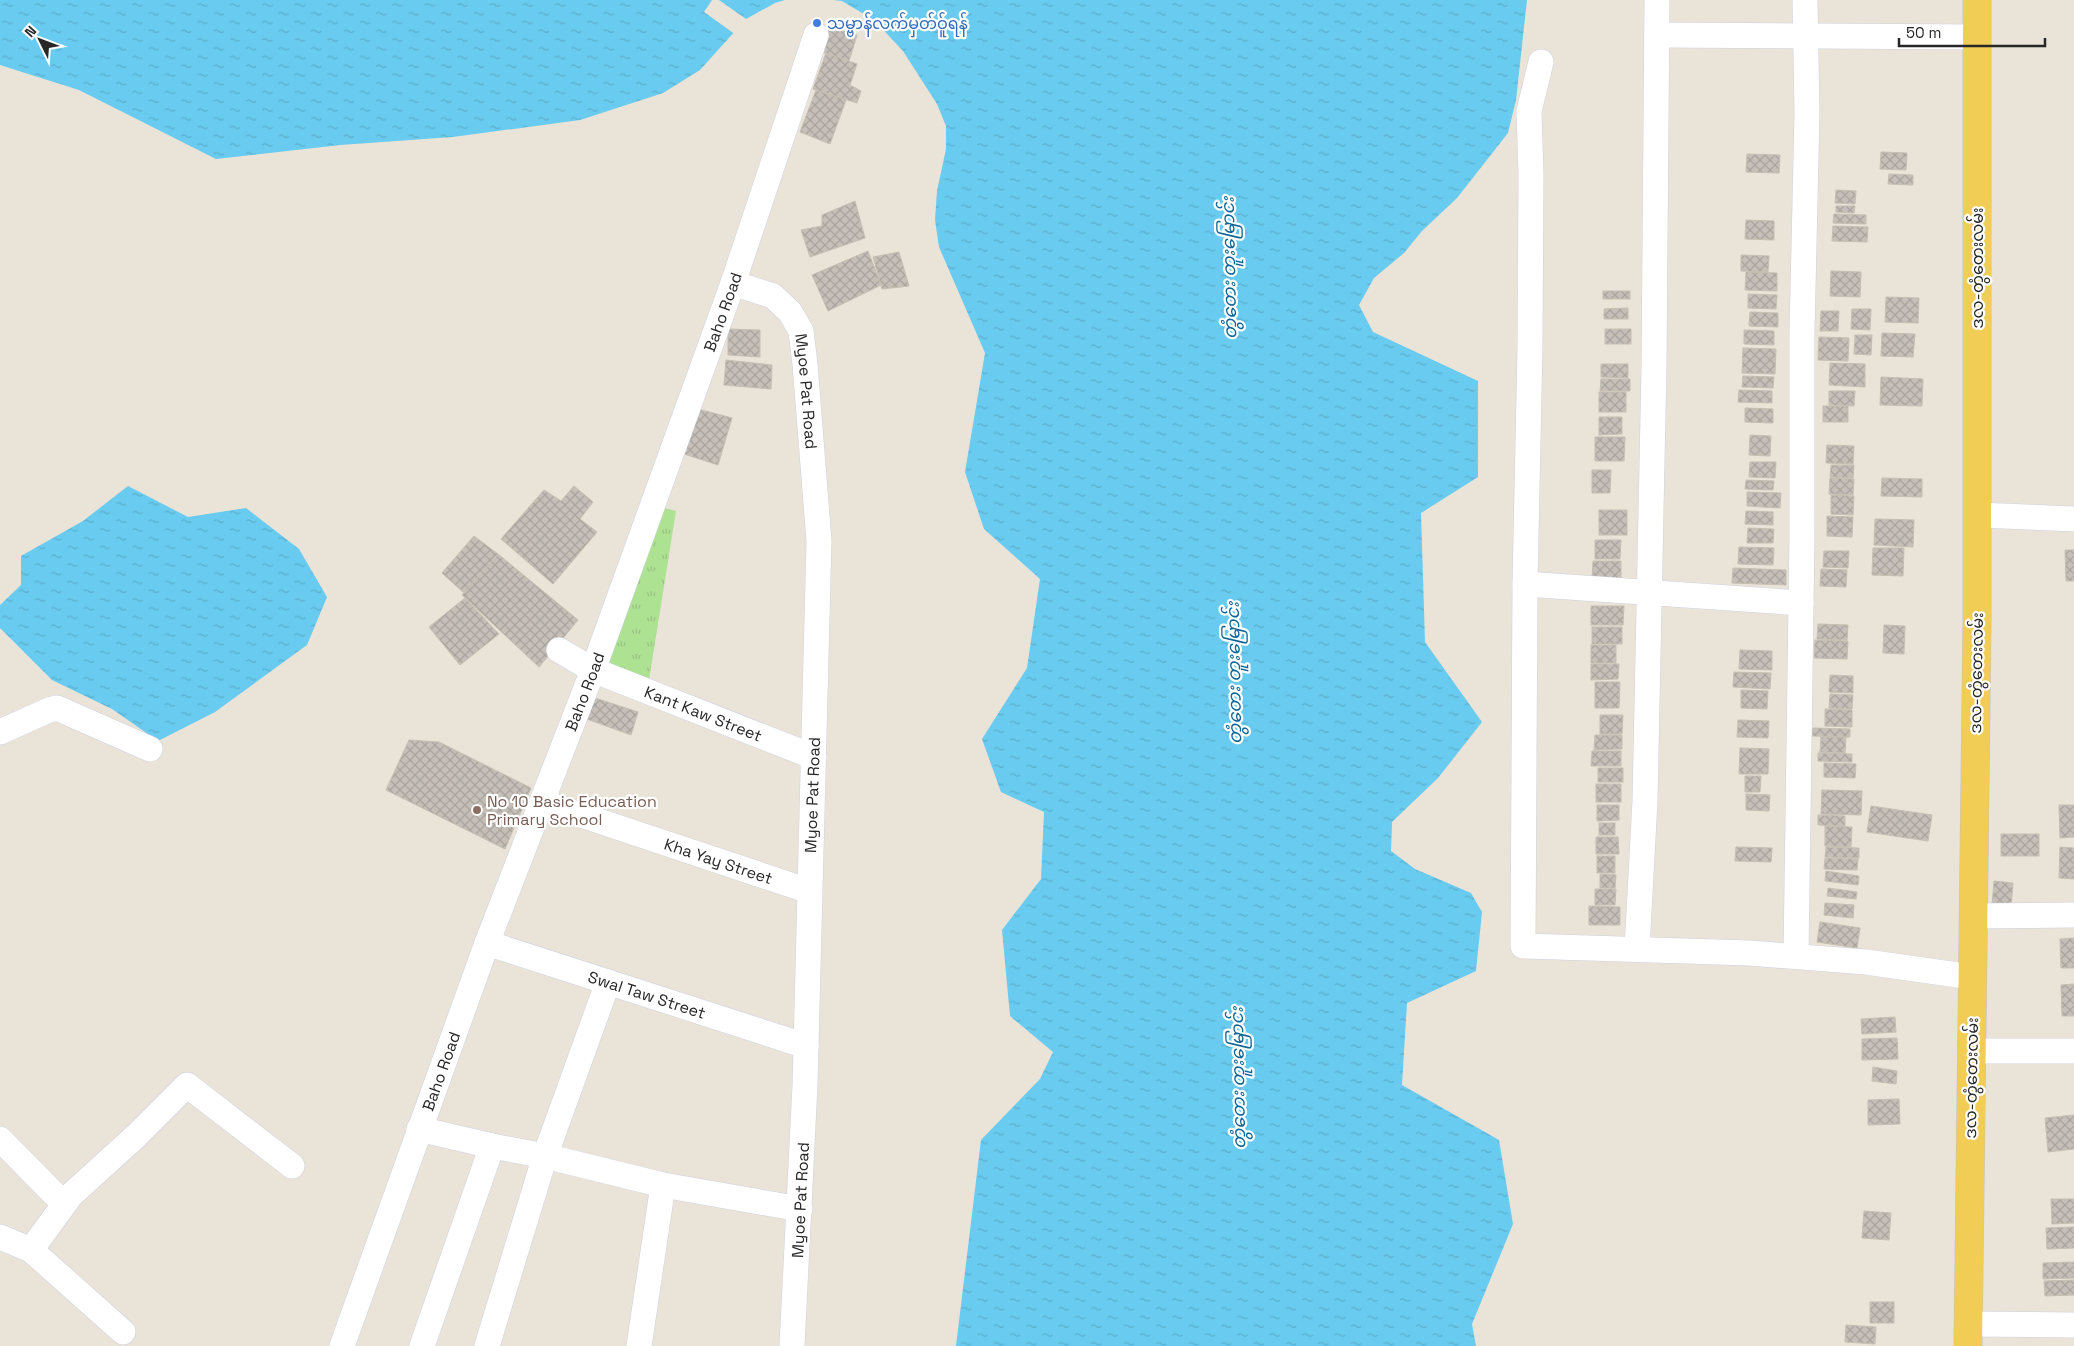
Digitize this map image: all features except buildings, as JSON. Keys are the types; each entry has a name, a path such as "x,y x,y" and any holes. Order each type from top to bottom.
{"main road":[{"name":"ဒလ-တွံတေးလမ်း","path":"1968,1335 1977,515 1978,0"}],"street":[{"path":"1636,949 1645,801 1654,367 1657,0"},
{"path":"1796,956 1801,603 1802,333 1807,113 1805,0"},
{"name":"Baho Road","path":"342,1346 487,943 593,670 733,283 816,35"},
{"path":"1657,35 1977,37"},
{"path":"1541,62 1529,111 1531,174 1530,347 1525,584 1523,946 1796,956 1866,962 1972,977"},
{"name":"Myoe Pat Road","path":"733,283 773,296 790,312 801,332 819,541 806,1046 800,1209 792,1346"},
{"path":"1977,515 2074,519"},
{"path":"1525,584 1801,603"},
{"name":"Kant Kaw Street","path":"559,650 593,670 814,757"},
{"path":"0,732 57,708 150,749"},
{"name":"Kha Yay Street","path":"542,802 810,891"},
{"path":"1973,916 2074,915"},
{"name":"Swal Taw Street","path":"487,943 806,1046"},
{"path":"487,1346 545,1156 608,982"},
{"path":"1972,1051 2074,1050"},
{"path":"31,1250 71,1195 136,1136 187,1084 292,1166"},
{"path":"419,1129 545,1156 663,1185 800,1209"},
{"path":"0,1139 64,1204"},
{"path":"422,1346 492,1146"},
{"path":"640,1346 663,1185"},
{"path":"0,1237 31,1250 123,1332"},
{"path":"1968,1335 2074,1325"}],"green space":[{"path":"656,506 676,511 649,680 600,662"}],"water":[{"path":"0,0 785,0 775,3 746,19 700,70 663,93 580,120 453,137 340,145 216,159 79,90 0,65"},
{"name":"တွံတေး တူးမြောင်း","path":"833,0 1527,0 1516,100 1508,133 1457,198 1422,231 1404,253 1374,278 1359,305 1373,332 1478,381 1478,477 1421,513 1425,642 1482,722 1438,778 1392,822 1391,851 1415,869 1471,893 1482,912 1476,971 1407,1003 1402,1085 1499,1140 1513,1224 1472,1324 1476,1346 956,1346 981,1140 1040,1079 1053,1052 1010,1016 1002,930 1041,879 1044,812 1001,792 982,739 1027,668 1040,579 984,529 965,472 985,353 939,247 935,220 937,191 946,149 946,126 937,104 903,51 874,20 842,1"},
{"path":"128,486 188,517 246,508 299,549 327,597 307,645 215,712 158,741 112,709 52,680 0,628 0,605 21,585 21,556 83,521"}],"pier":[{"path":"712,0 719,0 749,21 736,35 704,12"}],"place":[{"name":"သမ္ဗာန်လက်မှတ်ဝ်ူရန်","path":"817,23"},
{"name":"No 10 Basic Education Primary School","path":"477,810"}]}
